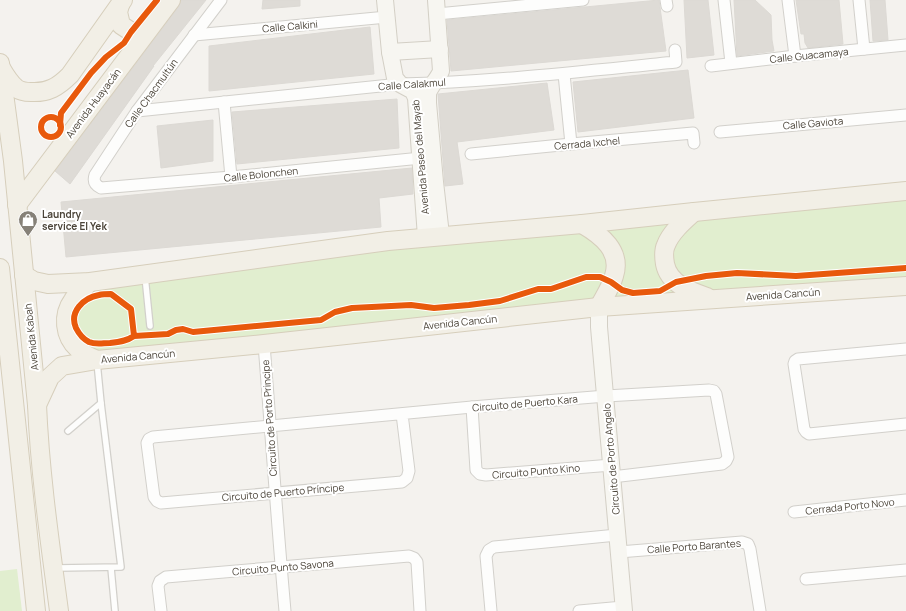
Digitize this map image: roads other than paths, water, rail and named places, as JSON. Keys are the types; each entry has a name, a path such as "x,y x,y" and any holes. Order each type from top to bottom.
{"main road":[{"name":"Avenida Huayacán","path":"16,206 171,0"},
{"path":"121,2 119,19 121,26 141,38"},
{"path":"0,67 10,82 17,89 26,92 42,92 59,85 70,75 121,2"},
{"name":"Avenida Kabah","path":"0,63 13,161 16,206 37,405 39,440 59,611"},
{"path":"24,275 34,281 48,284 90,282 388,241 582,224 906,191"},
{"path":"694,212 668,240 664,250 664,260 668,272 683,288 711,299"},
{"path":"582,224 597,233 610,246 615,258 616,264 614,277 599,307"},
{"path":"0,268 36,611"},
{"path":"90,282 73,299 68,308 66,316 67,332 77,349 97,360"},
{"name":"Avenida Cancún","path":"37,405 50,377 62,366 97,360 264,344 599,307 906,286"},
{"path":"48,611 53,568"}],"street":[{"name":"Calle Chacmultún","path":"101,188 94,183 95,175 137,111 221,0"},
{"path":"385,0 390,52 395,78 400,84"},
{"path":"436,7 583,0"},
{"path":"724,0 732,63"},
{"path":"788,0 795,56"},
{"path":"859,0 864,49"},
{"name":"Avenida Paseo del Mayab","path":"434,236 435,182 428,93 439,78 441,71 436,7"},
{"name":"Calle Calkini","path":"194,35 387,17"},
{"name":"Calle Guacamaya","path":"711,66 906,45"},
{"path":"390,52 440,49"},
{"name":"Calle Calakmul","path":"137,111 400,84 564,74 676,62 675,50"},
{"path":"564,74 571,144"},
{"name":"Avenida Paseo del Mayab","path":"400,84 413,91 416,98 421,158 434,236"},
{"path":"224,102 231,177"},
{"name":"Calle Gaviota","path":"720,132 906,115"},
{"name":"Cerrada Ixchel","path":"471,154 694,133 694,143"},
{"name":"Calle Bolonchen","path":"101,188 421,158"},
{"name":"Circuito de Porto Angelo","path":"599,307 623,609"},
{"name":"Circuito de Porto Principe","path":"264,344 271,426 274,493 285,611"},
{"path":"906,349 798,359 794,364 804,429 809,434 906,424"},
{"name":"Circuito de Puerto Kara","path":"149,439 153,437 472,407 606,396 714,390 728,457 726,461 722,464 612,471"},
{"name":"Circuito Punto Kino","path":"472,407 476,470 480,474 486,476 612,471"},
{"name":"Circuito de Puerto Príncipe","path":"149,439 147,443 154,497 161,503 402,482 407,478 409,471 402,414"},
{"name":"Cerrada Porto Novo","path":"794,512 906,500"},
{"path":"491,611 486,556 489,550 494,547 617,535"},
{"name":"Calle Porto Barantes","path":"619,552 742,542 748,544 760,611"},
{"name":"Circuito Punto Savona","path":"161,611 158,586 160,581 166,577 409,556 414,558 417,562 420,611"},
{"path":"806,579 906,570"},
{"path":"579,611 623,609"}],"lane":[{"path":"144,274 150,326"},
{"path":"53,568 120,567 97,360"},
{"path":"68,431 101,403"},
{"path":"111,568 115,611"}],"place":[{"name":"Laundry service El Yek","path":"28,237"}]}
